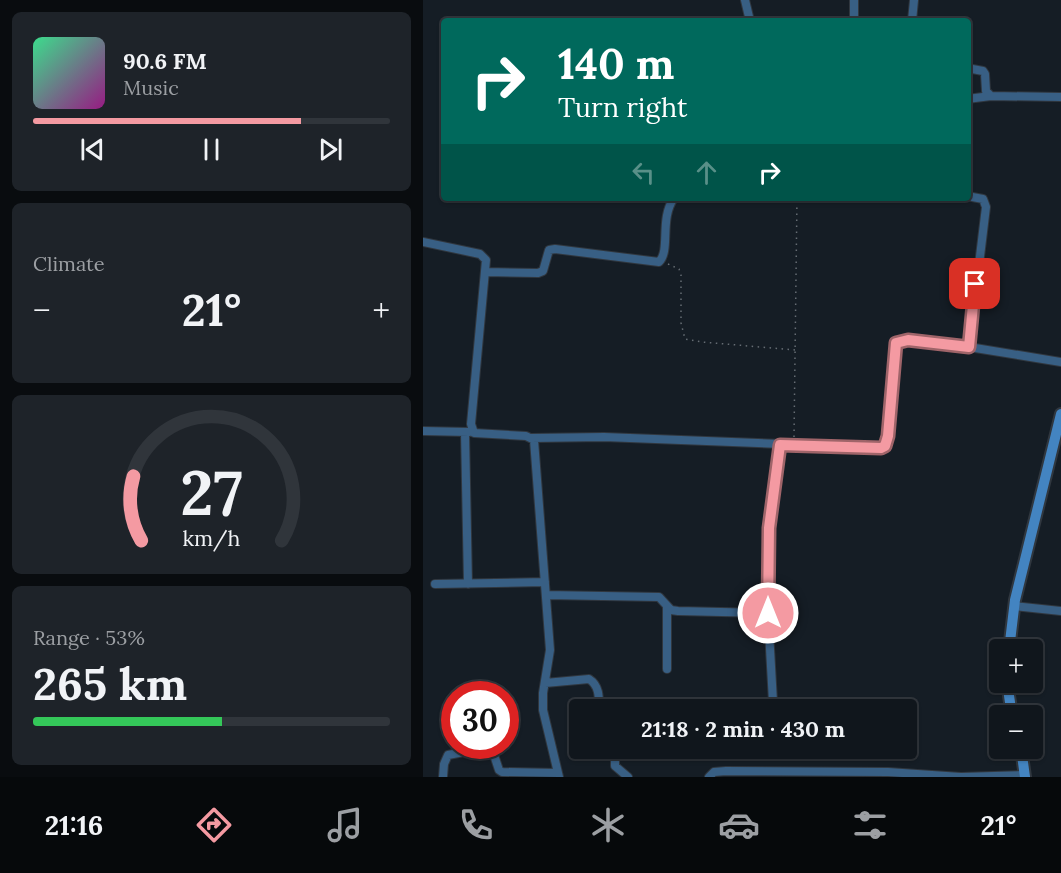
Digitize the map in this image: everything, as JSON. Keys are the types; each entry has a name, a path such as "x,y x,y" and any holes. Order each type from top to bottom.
{"street":[{"path":"745,0 749,18"},
{"path":"854,0 854,18"},
{"path":"912,18 914,0"},
{"path":"971,69 983,71 985,91 991,96"},
{"path":"971,98 991,96 1061,98"},
{"path":"969,347 986,207 983,199 971,197"},
{"path":"486,272 538,273 543,271 549,250 555,249 659,262 664,253 666,212 672,201"},
{"path":"423,242 480,254 486,260 471,424 474,432"},
{"path":"423,430 531,438 604,437 881,448 885,446 888,436 896,343 908,340 969,347 1061,362"},
{"path":"1010,639 1014,606 1061,414"},
{"path":"465,432 468,584"},
{"path":"443,777 444,764 448,755 485,750 493,752 498,770 502,772 559,775 543,710 550,657 536,455 531,438"},
{"path":"773,699 768,613 769,528 780,445"},
{"path":"435,584 545,582"},
{"path":"546,595 659,597 663,599 667,607 667,669"},
{"path":"1014,606 1061,611"},
{"path":"667,607 678,611 768,613"},
{"path":"545,683 588,679 593,681 598,691 598,699"},
{"path":"615,759 615,766 628,777"},
{"path":"709,777 714,772 726,771 877,772 961,777 1025,776 1023,759"}],"path":[{"path":"794,446 797,201"},
{"path":"659,262 674,266 681,275 681,323 685,339 796,350"}],"route":[{"path":"768,613 767,553 780,445 881,448 885,446 888,436 896,343 908,340 969,347 975,284"}]}
